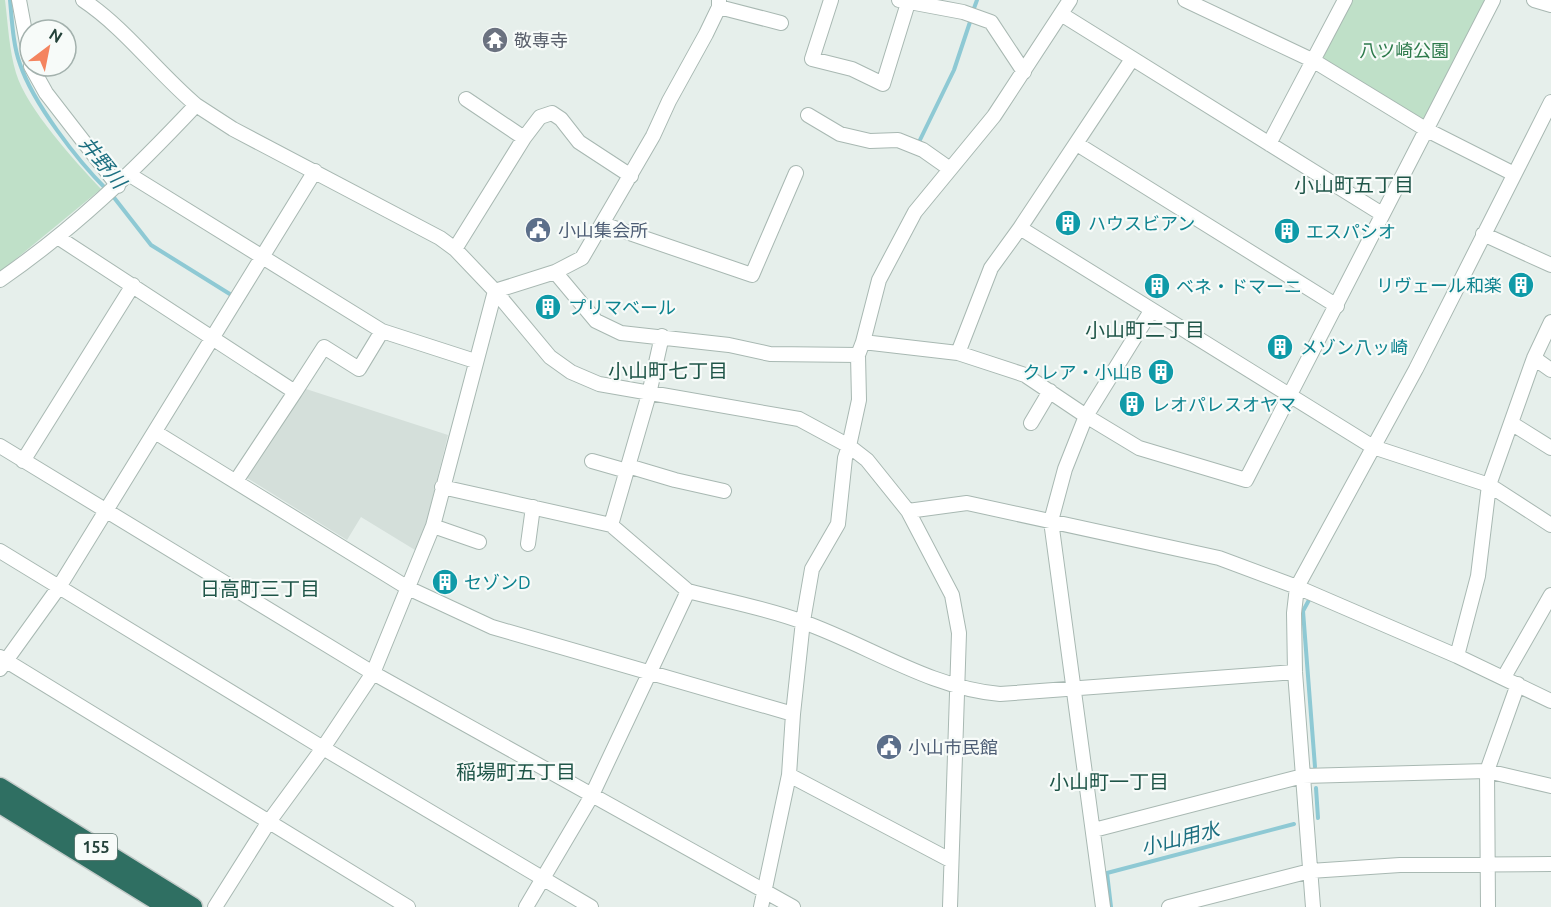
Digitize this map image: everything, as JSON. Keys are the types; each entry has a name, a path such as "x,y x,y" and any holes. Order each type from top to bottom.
{"highway":[{"name":"155","path":"0,787 193,907"},
{"name":"155","path":"0,804 167,907"}],"street":[{"path":"19,0 22,18"},
{"path":"83,0 104,7 167,80 196,105 233,129 440,238 455,249 495,291 550,357 571,372 599,384 799,419 849,446 873,468 908,512 952,595 959,633 950,907"},
{"path":"831,0 812,59 852,69 882,84 903,1 969,14 991,22 1024,72"},
{"path":"761,907 789,775 803,621 812,569 838,524 845,458 859,400 861,349 879,280 915,212 994,116 1070,0"},
{"path":"1185,0 1314,62 1427,129 1514,174"},
{"path":"1269,144 1345,0"},
{"path":"555,272 596,321 621,333 662,336 770,354 861,349 958,353 1025,375 1139,448 1246,480 1493,0"},
{"path":"1534,0 1551,5"},
{"path":"495,291 555,272 582,258 631,176 719,4 781,23"},
{"path":"1061,14 1382,214"},
{"path":"958,353 991,268 1077,144 1132,59"},
{"path":"37,78 45,93 113,191"},
{"path":"466,99 524,138"},
{"path":"0,280 58,238 130,176 196,105"},
{"path":"1313,907 1295,672 1294,613 1298,587 1416,369 1483,234 1550,108"},
{"path":"455,249 524,138 540,117 552,113 561,119 579,142 631,176"},
{"path":"808,115 840,134 870,141 898,140 924,150 950,169"},
{"path":"1077,144 1337,306"},
{"path":"315,171 59,587 2,662 408,907"},
{"path":"603,224 752,275 795,173"},
{"path":"130,176 382,331 475,361"},
{"path":"1020,228 1373,447 1489,485 1551,525"},
{"path":"1483,234 1551,265"},
{"path":"58,238 295,392"},
{"path":"23,461 133,285"},
{"path":"215,907 268,823 323,748 373,673 433,526 495,291"},
{"path":"1103,907 1051,521 1065,469 1086,416 1151,311"},
{"path":"1457,656 1478,576 1489,485 1534,358 1551,322"},
{"path":"236,481 324,347 359,369 382,331"},
{"path":"612,525 649,394 662,336"},
{"path":"1534,358 1551,370"},
{"path":"1031,423 1050,391"},
{"path":"1511,423 1551,448"},
{"path":"155,432 408,588 492,627 794,714"},
{"path":"0,446 373,673 591,797 793,907"},
{"path":"592,461 724,491"},
{"path":"442,487 612,525 688,591 803,621 957,686 979,692 1000,694 1295,672"},
{"path":"908,512 967,503 1218,558 1298,587 1457,656 1551,701"},
{"path":"528,544 533,507"},
{"path":"433,526 479,542"},
{"path":"0,550 323,748 591,907"},
{"path":"526,907 591,797 688,591"},
{"path":"1504,678 1551,596"},
{"path":"1488,907 1487,771 1518,684"},
{"path":"1094,830 1303,776 1487,771 1551,786"},
{"path":"789,775 950,860"},
{"path":"1169,907 1310,871 1400,865 1551,864"}],"shaded area":[{"path":"303,388 448,435 426,524 415,550 361,517 347,540 247,478"}],"green space":[{"path":"0,0 5,0 12,55 22,87 53,134 101,189 0,272"},
{"name":"八ツ崎公園","path":"1353,0 1485,0 1424,120 1322,58"}],"waterway":[{"name":"井野川","path":"10,0 16,49 26,79 57,130 107,190"},
{"path":"973,11 977,0"},
{"path":"918,144 954,70 971,19"},
{"name":"井野川","path":"112,195 151,245 233,296"},
{"name":"小山用水","path":"1309,600 1303,611 1315,767"},
{"name":"小山用水","path":"1316,788 1318,818"},
{"name":"小山用水","path":"1111,907 1107,873 1294,824"}],"place":[{"name":"敬専寺","path":"495,40"},
{"name":"ハウスビアン","path":"1068,223"},
{"name":"小山集会所","path":"538,230"},
{"name":"エスパシオ","path":"1287,231"},
{"name":"リヴェール和楽","path":"1521,285"},
{"name":"ベネ・ドマーニ","path":"1157,286"},
{"name":"プリマベール","path":"548,307"},
{"name":"メゾン八ッ崎","path":"1280,347"},
{"name":"クレア・小山B","path":"1161,372"},
{"name":"レオパレスオヤマ","path":"1132,404"},
{"name":"セゾンD","path":"445,582"},
{"name":"小山市民館","path":"889,747"}],"district":[{"name":"小山町五丁目","path":"1354,184"},
{"name":"小山町二丁目","path":"1145,329"},
{"name":"小山町七丁目","path":"668,370"},
{"name":"日高町三丁目","path":"260,588"},
{"name":"稲場町五丁目","path":"516,771"},
{"name":"小山町一丁目","path":"1109,781"}]}
